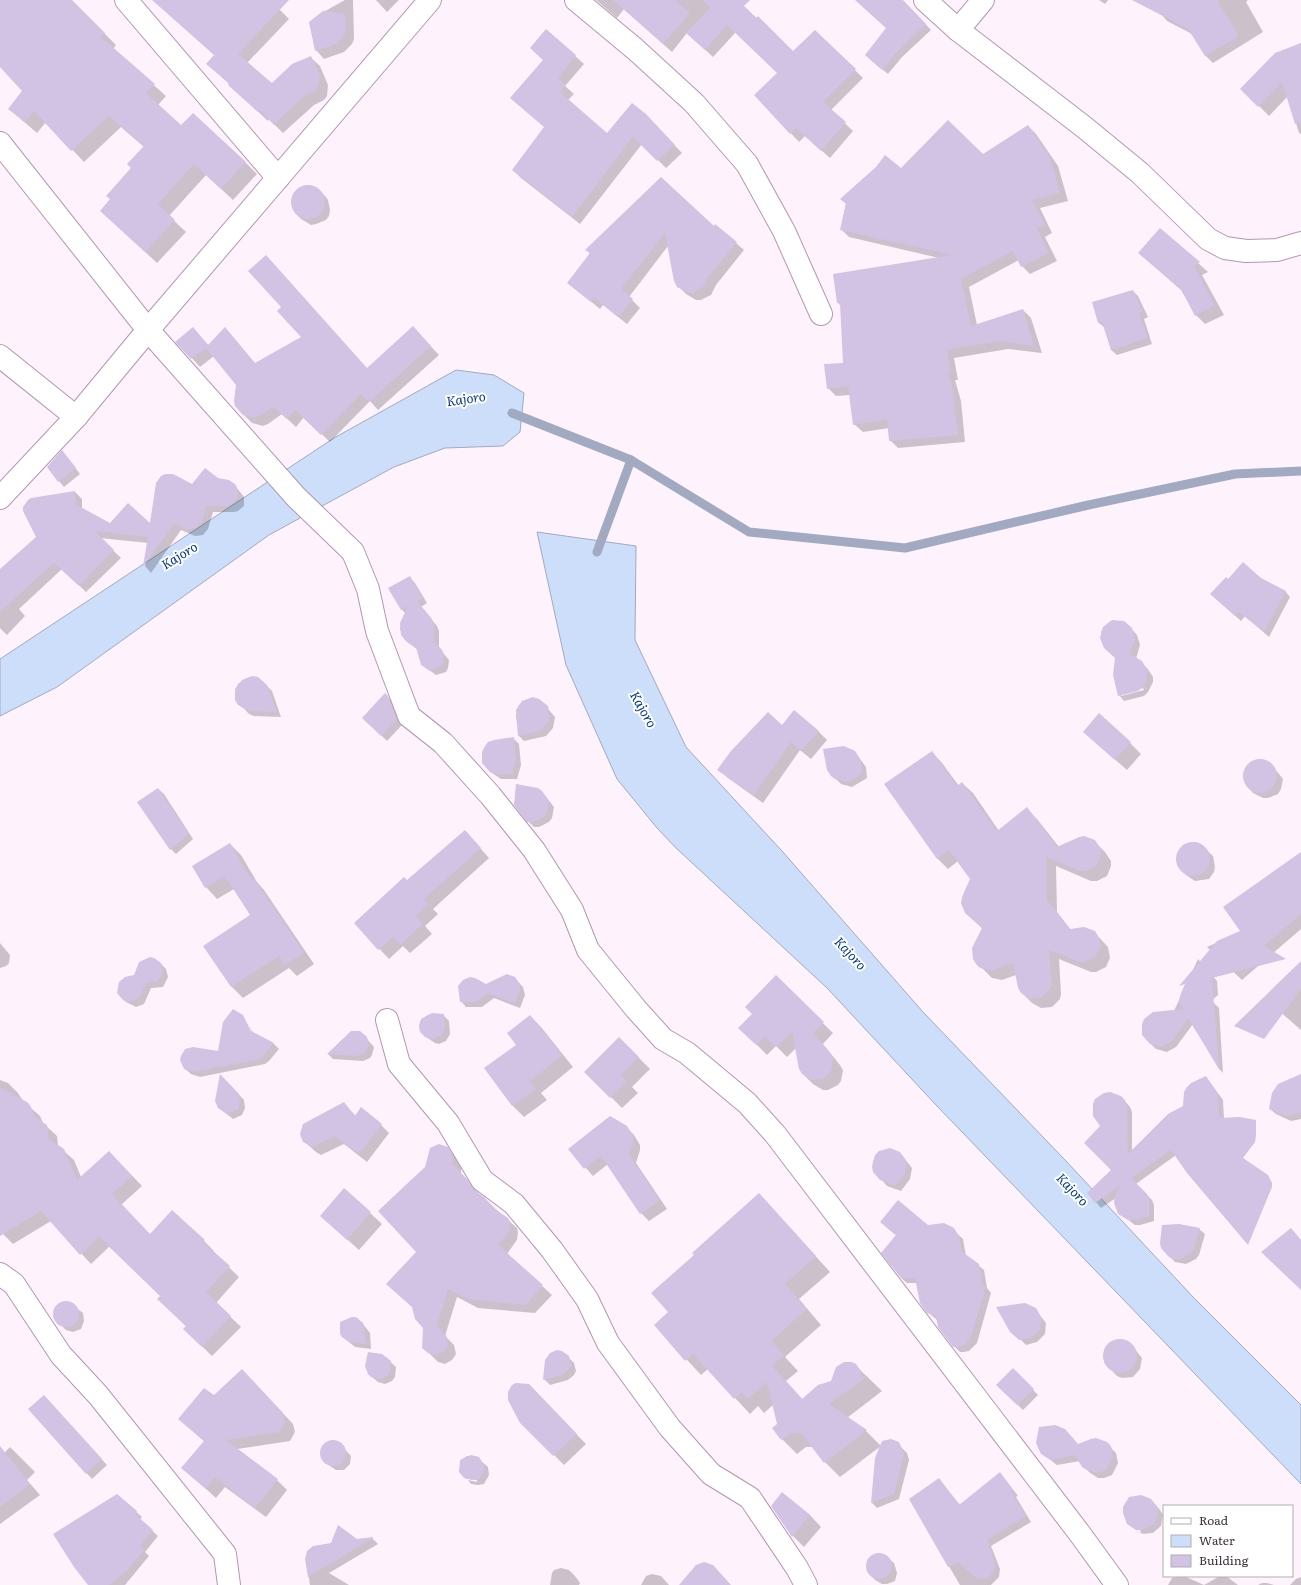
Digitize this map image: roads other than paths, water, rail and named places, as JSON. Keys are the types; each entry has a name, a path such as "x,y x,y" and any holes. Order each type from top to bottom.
{"street":[{"path":"126,0 278,178"},
{"path":"0,498 76,417 148,330 430,0"},
{"path":"576,0 694,103 748,164 784,231 821,314"},
{"path":"925,0 958,30 1084,127 1140,173 1208,239 1225,248 1246,251 1277,250 1301,244"},
{"path":"958,30 983,0"},
{"path":"0,143 148,330 296,497 353,552 368,590 377,631 409,716 443,743 490,795 534,850 572,910 588,950 662,1039 687,1053 747,1103 775,1134 1080,1534 1116,1585"},
{"path":"0,356 76,417"},
{"path":"387,1020 399,1064 448,1123 482,1180 514,1204 552,1250 587,1299 608,1343 670,1428 711,1474 750,1498 797,1568 806,1585"},
{"path":"0,1274 14,1284 61,1355 98,1395 225,1554 229,1585"}],"water":[{"path":"456,370 494,375 524,393 520,432 503,446 445,448 394,467 311,512 269,535 57,687 0,716 0,659 334,438"},
{"path":"537,532 636,546 635,640 686,747 782,851 923,1012 1066,1161 1194,1298 1301,1405 1301,1484 936,1105 827,988 676,848 657,828 617,779 566,665"}],"waterway":[{"path":"512,413 631,460 749,532 905,548 1084,506 1235,474 1301,471"},
{"name":"Kajoro","path":"597,552 631,460"}]}
